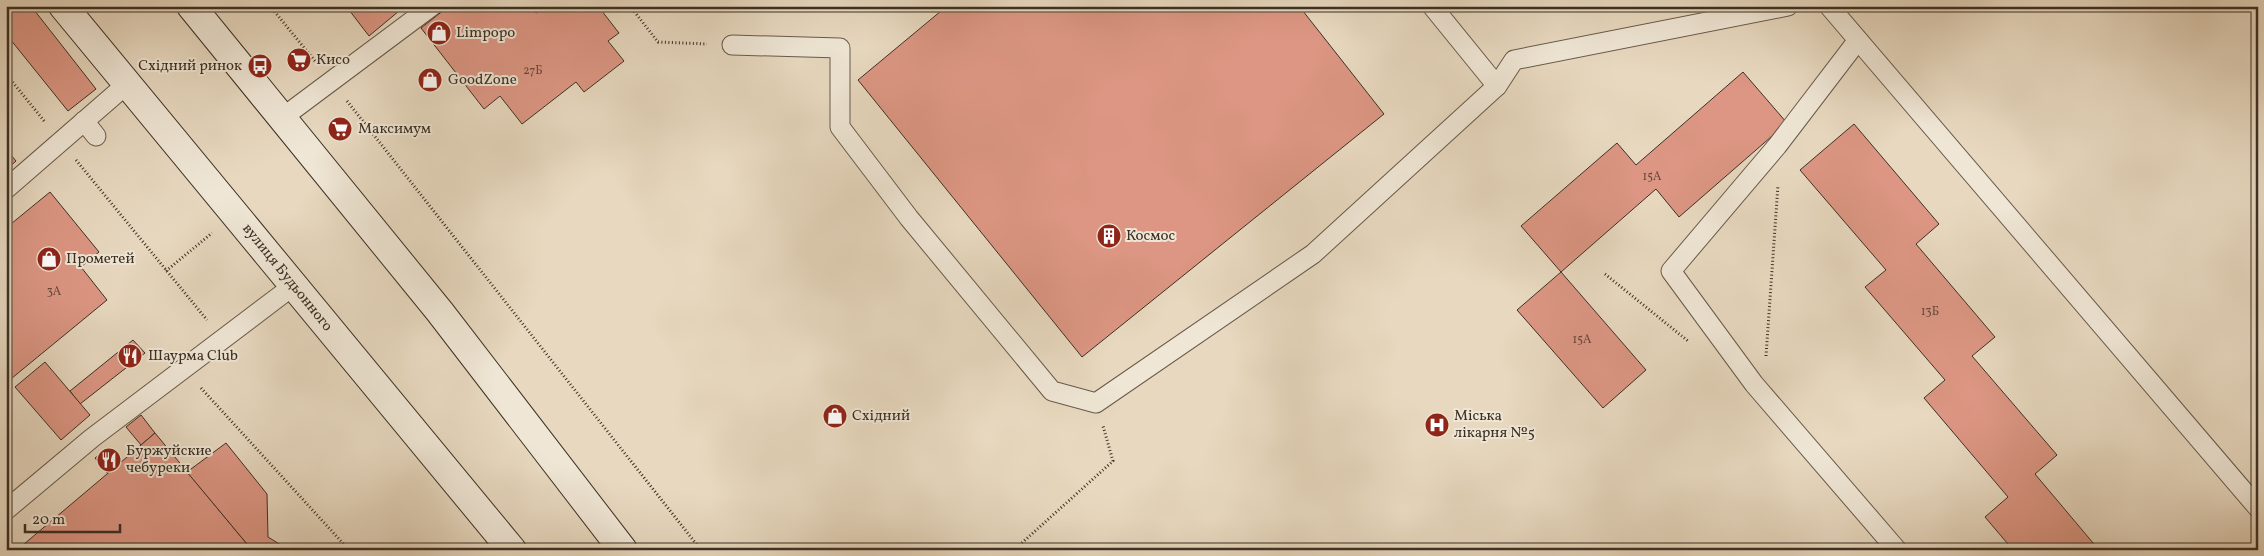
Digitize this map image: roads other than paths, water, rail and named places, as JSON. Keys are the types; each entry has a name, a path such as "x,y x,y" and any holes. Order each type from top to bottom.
{"main road":[{"name":"вулиця Будьонного","path":"63,6 512,550"},
{"path":"191,6 440,312 623,550"}],"lane":[{"path":"282,118 432,6"},
{"path":"1432,6 1497,86"},
{"path":"732,45 840,48 840,127 909,218 1052,391 1096,403 1313,254 1497,86 1514,60 1788,6"},
{"path":"1829,6 2258,508"},
{"path":"1858,40 1777,146 1671,271 1754,384 1897,550"},
{"path":"6,189 61,142 90,128 127,84"},
{"path":"6,510 92,438 294,286"}],"place":[{"name":"Limpopo","path":"439,33"},
{"name":"Кисо","path":"299,60"},
{"name":"Східний ринок","path":"260,66"},
{"name":"GoodZone","path":"430,80"},
{"name":"Максимум","path":"340,129"},
{"name":"Космос","path":"1109,236"},
{"name":"Прометей","path":"49,259"},
{"name":"Шаурма Club","path":"130,356"},
{"name":"Східний","path":"835,416"},
{"name":"Міська лікарня №5","path":"1437,425"},
{"name":"Буржуйские чебуреки","path":"109,460"}]}
